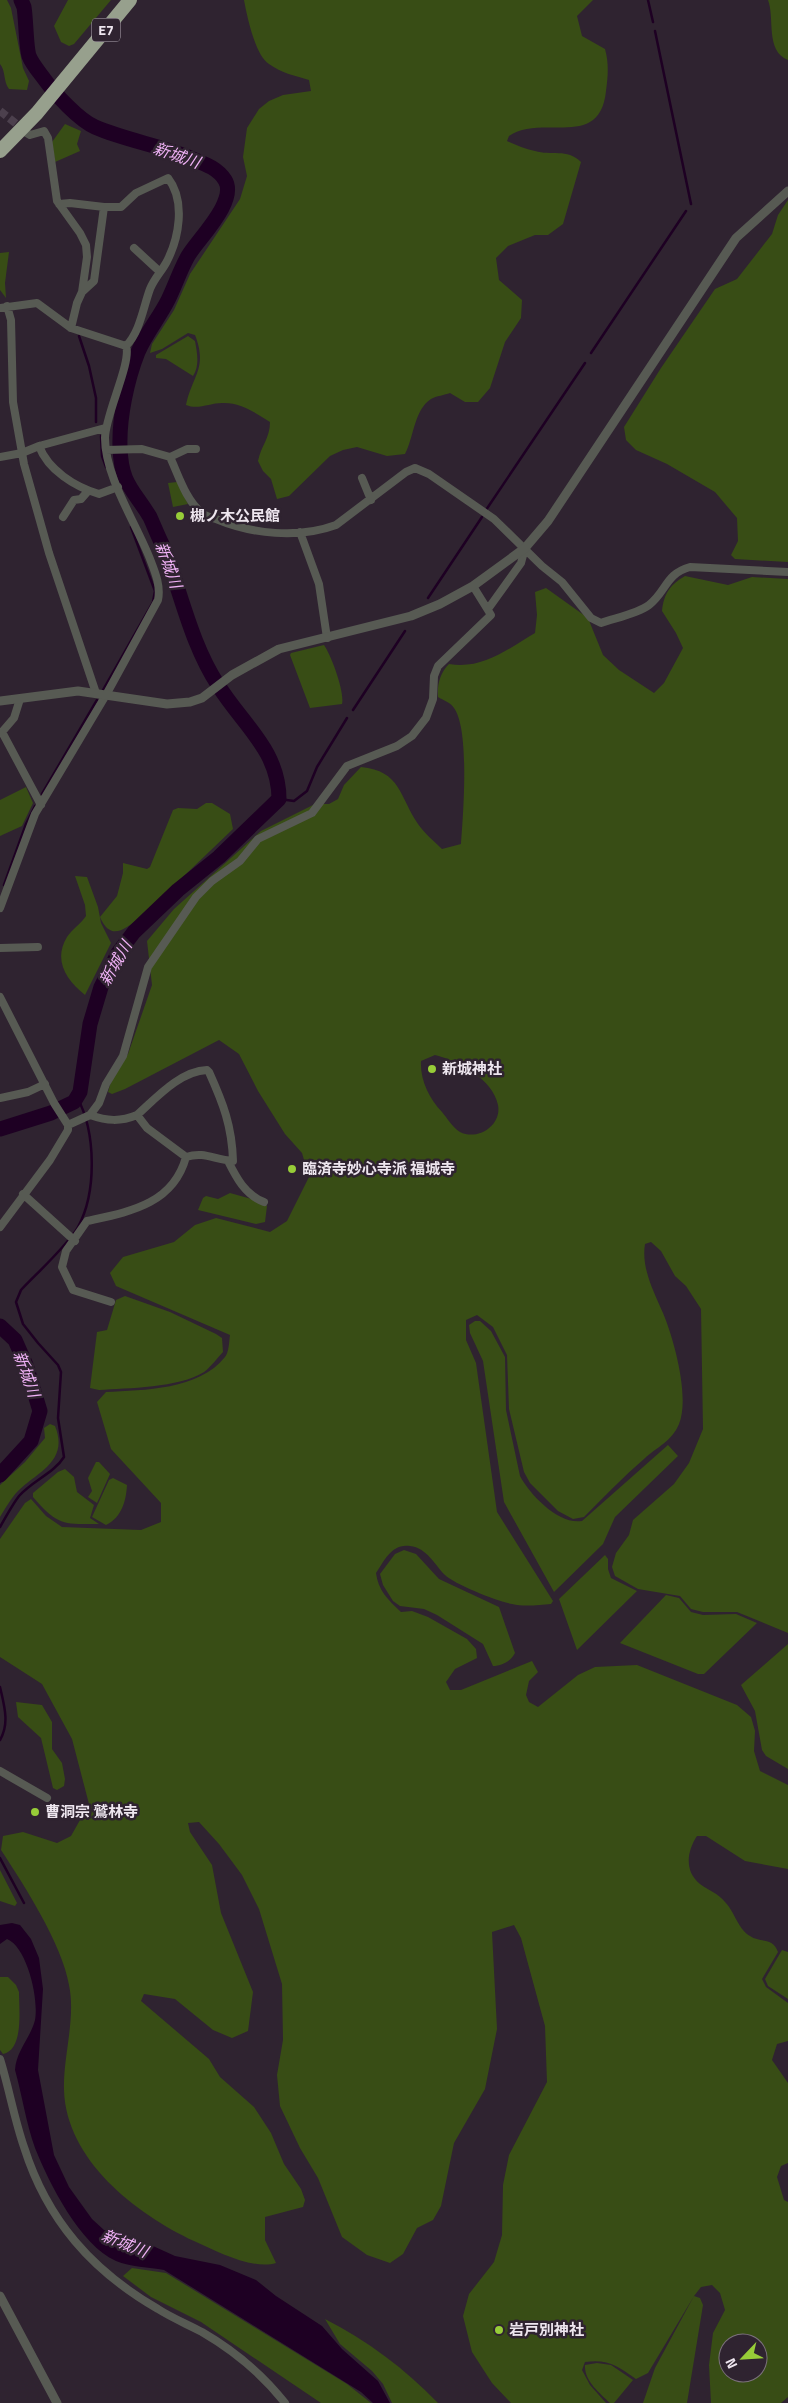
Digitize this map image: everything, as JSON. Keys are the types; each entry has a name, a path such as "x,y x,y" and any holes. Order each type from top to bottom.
{"highway":[{"name":"E7","path":"0,151 37,113 82,61 130,0"}],"street":[{"path":"25,132 30,135 44,131 48,138 57,201 80,233 86,245 87,257 82,292 77,303 71,328"},
{"path":"0,908 26,832 106,695 158,600 160,592 149,558 108,463 109,451 105,428 126,359 126,346 134,336 151,287 165,264 177,236 176,194 168,178 136,193 121,207 70,203 59,204"},
{"path":"0,701 78,692 178,704 202,698 232,675 279,649 411,616 440,604 473,586 525,548 548,521 736,238 788,191"},
{"path":"82,292 94,281 104,207"},
{"path":"134,248 160,271"},
{"path":"96,693 49,553 22,453 13,402 11,320 3,307 37,303 71,328 126,346"},
{"path":"0,457 22,453 39,446 105,428"},
{"path":"39,446 49,463 73,483 88,491 99,494 118,487"},
{"path":"170,457 187,449 196,449"},
{"path":"109,451 133,450 160,453 170,457 193,504 202,514 235,528 256,532 300,532 326,529 336,525 406,472 416,468 429,474 494,519 562,582 591,618 601,623 647,606 660,594 668,578 678,570 690,567 788,572"},
{"path":"362,478 371,500"},
{"path":"62,517 74,500 81,499 88,491"},
{"path":"300,532 319,584 327,638"},
{"path":"488,609 522,564 525,548"},
{"path":"66,1123 77,1121 90,1115 100,1103 106,1084 123,1056 148,967 196,897 212,881 240,861 258,839 312,814 347,766 397,746 412,736 426,718 433,699 434,676 438,666 491,615 473,586"},
{"path":"20,699 14,718 2,732 41,805"},
{"path":"0,948 38,947"},
{"path":"0,997 68,1130 50,1160 0,1227"},
{"path":"90,1115 113,1121 125,1120 137,1115 175,1083 190,1075 207,1070 227,1112 233,1137 233,1161 199,1153 186,1157"},
{"path":"0,1098 28,1092 45,1084"},
{"path":"137,1115 147,1128 186,1157"},
{"path":"111,1302 73,1290 62,1267 66,1251 75,1241 87,1221 151,1203 167,1190 183,1166 186,1157"},
{"path":"228,1160 245,1189 252,1196 264,1202"},
{"path":"23,1194 75,1241"},
{"path":"0,1770 47,1798"},
{"path":"0,2059 24,2147 47,2201 78,2247 98,2266 133,2293 158,2310 203,2332 234,2354 270,2384 285,2403"},
{"path":"0,2296 57,2403"}],"green space":[{"path":"0,0 7,0 11,8 23,68 29,81 27,90 9,89 0,64"},
{"path":"68,0 111,0 74,44 69,46 61,42 54,26"},
{"path":"244,0 593,0 577,16 582,36 605,49 608,64 606,91 601,109 593,120 581,126 522,130 509,136 507,141 535,151 570,155 581,162 563,224 548,235 535,235 508,246 496,258 499,280 522,300 521,318 505,342 490,388 478,402 465,402 450,393 431,399 421,410 405,454 387,456 357,447 343,450 330,456 289,496 277,499 271,479 263,471 258,461 269,433 270,422 247,408 235,404 217,403 195,407 186,405 198,372 200,356 195,335 188,333 162,349 150,353 152,344 174,310 190,274 240,199 247,176 243,157 247,128 259,109 269,101 283,95 311,91 309,80 278,70 264,59 252,35"},
{"path":"768,0 788,0 788,60 781,56 773,42"},
{"path":"65,124 81,131 77,144 80,151 55,162 52,142"},
{"path":"788,200 788,562 735,559 731,555 738,541 737,518 715,492 667,464 636,450 626,440 624,427 661,368 715,289 737,279 772,234 778,215"},
{"path":"9,252 5,283 6,298 0,290 0,253"},
{"path":"188,336 195,341 197,354 197,368 193,376 166,359 156,358 156,355"},
{"path":"177,482 188,504 173,507 168,483"},
{"path":"685,576 728,585 752,577 788,579 788,1633 737,1612 703,1612 691,1609 680,1596 638,1589 615,1576 612,1567 616,1553 629,1535 633,1520 674,1484 689,1463 703,1429 701,1309 686,1286 675,1276 661,1251 651,1242 645,1244 645,1262 649,1280 676,1352 682,1384 682,1413 679,1424 672,1435 629,1473 584,1517 573,1519 558,1511 530,1483 524,1472 509,1409 507,1355 493,1327 477,1315 466,1320 466,1340 476,1363 497,1512 553,1601 551,1604 517,1605 477,1592 450,1579 426,1553 416,1547 404,1546 393,1550 376,1573 384,1594 401,1612 412,1611 428,1617 467,1639 476,1649 477,1658 455,1669 446,1682 450,1690 461,1690 532,1661 538,1672 529,1681 526,1695 529,1702 538,1707 578,1675 595,1667 637,1665 737,1705 751,1717 755,1731 754,1751 760,1771 788,1785 788,1869 745,1861 706,1836 697,1836 689,1854 689,1867 691,1873 700,1884 723,1899 746,1933 754,1938 770,1942 776,1947 778,1952 762,1979 766,1987 788,2003 788,2041 777,2044 772,2060 788,2083 788,2163 781,2166 777,2177 784,2200 788,2202 788,2397 781,2403 711,2403 709,2365 713,2333 725,2310 720,2293 712,2285 701,2287 694,2296 648,2373 636,2379 612,2364 593,2361 585,2362 582,2370 590,2385 606,2403 511,2403 492,2383 472,2352 463,2316 469,2294 494,2262 502,2235 503,2185 509,2155 547,2082 545,2026 521,1938 514,1925 492,1932 497,2029 485,2089 454,2143 441,2206 433,2220 417,2228 403,2254 390,2263 367,2255 342,2237 318,2178 300,2148 280,2106 277,2075 283,2040 282,1984 259,1909 242,1875 219,1844 199,1822 188,1823 190,1832 212,1865 221,1913 253,1992 248,2031 232,2038 213,2030 175,1999 144,1994 141,2001 209,2059 220,2077 254,2107 271,2133 284,2164 301,2189 305,2200 303,2207 265,2217 265,2240 276,2263 256,2264 245,2262 213,2250 172,2230 128,2200 108,2182 91,2161 77,2139 68,2115 64,2077 71,1998 65,1969 41,1915 1,1850 3,1836 23,1832 57,1843 71,1836 89,1804 72,1739 42,1684 0,1657 0,1539 25,1503 31,1499 46,1516 62,1527 141,1530 161,1522 161,1503 111,1449 97,1402 106,1392 153,1389 186,1382 201,1376 214,1368 225,1357 230,1335 116,1286 110,1273 123,1257 174,1242 195,1225 216,1218 270,1232 287,1221 309,1177 302,1153 285,1134 258,1091 239,1054 219,1040 125,1089 112,1094 108,1092 113,1075 128,1054 152,985 147,941 174,909 261,831 315,804 329,804 338,799 344,785 361,767 374,769 392,779 418,824 442,849 461,844 464,753 459,719 454,708 438,697 438,688 443,671 449,664 473,664 494,657 535,633 537,615 535,592 546,588 588,618 603,655 619,670 654,693 664,683 683,648 662,611 666,594 672,586","holes":["435,1055 473,1072 482,1079 495,1096 498,1105 496,1119 492,1125 481,1133 467,1134 460,1132 433,1101 426,1088 422,1075 421,1061"]},
{"path":"324,645 337,674 342,704 310,708 290,655 291,653"},
{"path":"26,787 33,803 22,826 0,836 0,800"},
{"path":"206,803 212,803 230,814 233,829 140,918 118,931 113,931 104,925 100,917 117,896 123,873 123,863 147,869 150,867 173,810 178,808 197,809"},
{"path":"75,876 87,877 98,907 101,923 111,943 85,995 67,976 61,954 67,937 86,916 85,905"},
{"path":"230,1193 262,1202 267,1206 265,1222 256,1224 198,1210 203,1198 206,1196 218,1199"},
{"path":"125,1296 170,1312 216,1334 222,1338 223,1352 204,1372 181,1381 138,1388 99,1390 90,1388 97,1332 107,1330 116,1300"},
{"path":"475,1321 480,1321 491,1331 505,1357 506,1410 520,1476 538,1500 555,1514 573,1521 582,1521 668,1445 678,1456 615,1517 603,1544 554,1592 504,1502 483,1361 470,1333 469,1325"},
{"path":"50,1424 55,1426 58,1438 58,1448 55,1457 43,1471 15,1494 0,1517 0,1485 25,1462 45,1438 44,1428"},
{"path":"96,1462 99,1462 110,1474 97,1503 88,1497 92,1491 88,1478"},
{"path":"65,1469 74,1477 77,1492 94,1505 90,1518 99,1524 77,1524 62,1521 55,1518 33,1497 33,1493 58,1472"},
{"path":"113,1478 127,1485 122,1508 116,1518 106,1525 92,1517 109,1480"},
{"path":"404,1550 416,1554 439,1579 499,1607 515,1653 509,1661 493,1666 483,1644 437,1615 424,1609 400,1606 393,1601 383,1585 380,1574 395,1554"},
{"path":"605,1555 608,1559 608,1569 611,1578 637,1591 577,1650 559,1599"},
{"path":"666,1595 679,1598 691,1612 703,1615 736,1614 757,1623 704,1674 698,1674 620,1643"},
{"path":"788,1644 788,1769 766,1756 762,1750 755,1711 741,1685"},
{"path":"16,1702 42,1705 52,1722 52,1749 62,1763 65,1779 64,1786 57,1790 53,1788 41,1738 18,1717"},
{"path":"0,1870 17,1903 15,1906 0,1901"},
{"path":"782,1950 788,1952 788,1999 768,1986 765,1979"},
{"path":"0,1977 8,1977 16,1985 19,1992 19,2028 17,2037 10,2051 3,2054 0,2050"},
{"path":"132,2268 166,2273 347,2384 371,2403 321,2403 201,2322 151,2297 123,2276"},
{"path":"694,2296 700,2298 703,2305 687,2403 643,2403 655,2368"},
{"path":"325,2319 356,2336 385,2356 438,2403 392,2403 383,2384 372,2371 340,2344"},
{"path":"597,2363 611,2365 633,2380 614,2403 610,2403 593,2386 587,2376 585,2365"}],"water":[{"path":"3,1465 10,1474 0,1483 0,1468"},
{"path":"12,1923 20,1925 31,1939 39,1958 43,1989 38,2070 54,2155 69,2187 92,2219 104,2230 142,2241 175,2256 220,2265 256,2280 276,2296 322,2326 342,2349 378,2381 390,2403 373,2403 361,2392 164,2270 133,2266 116,2261 90,2242 78,2227 57,2195 35,2148 15,2070 18,2057 33,2026 36,2011 33,1987 26,1963 14,1944 7,1939 0,1944 0,1925"}],"waterway":[{"name":"新城川","path":"0,1129 51,1113 74,1102 80,1092 90,1024 101,987 118,953 134,932 178,890 219,857 279,799 273,766 266,752 208,669 193,634 162,544 150,517 125,478 121,459 122,411 130,374 138,352 168,300 188,256 222,209 228,189 222,176 204,163 106,132 89,124 75,113 49,86 30,59 24,7 21,0"},
{"path":"648,0 653,22"},
{"path":"655,31 691,204"},
{"path":"591,353 686,211"},
{"path":"79,336 89,366 96,398 96,422"},
{"path":"486,510 585,363"},
{"path":"101,436 102,456 106,467"},
{"path":"428,598 482,517"},
{"path":"103,690 153,602 155,591 131,527"},
{"path":"353,710 405,631"},
{"path":"42,794 97,700"},
{"path":"279,799 294,801 307,791 317,767 347,718"},
{"path":"4,885 26,824 35,806"},
{"path":"0,1527 19,1496 55,1468 64,1457 58,1418 61,1372 58,1365 23,1324 16,1302 21,1290 60,1251 78,1227 89,1197 92,1162 91,1144 88,1127 77,1097"},
{"name":"新城川","path":"0,1326 15,1340 26,1365 40,1411 31,1441 0,1475"},
{"path":"0,1687 5,1721 5,1727 0,1740"},
{"path":"0,1858 24,1903"}],"tunnel":[{"path":"0,111 24,130"}],"place":[{"name":"槻ノ木公民館","path":"180,516"},
{"name":"新城神社","path":"432,1069"},
{"name":"臨済寺妙心寺派 福城寺","path":"292,1169"},
{"name":"曹洞宗 鷲林寺","path":"35,1812"},
{"name":"岩戸別神社","path":"499,2330"}]}
